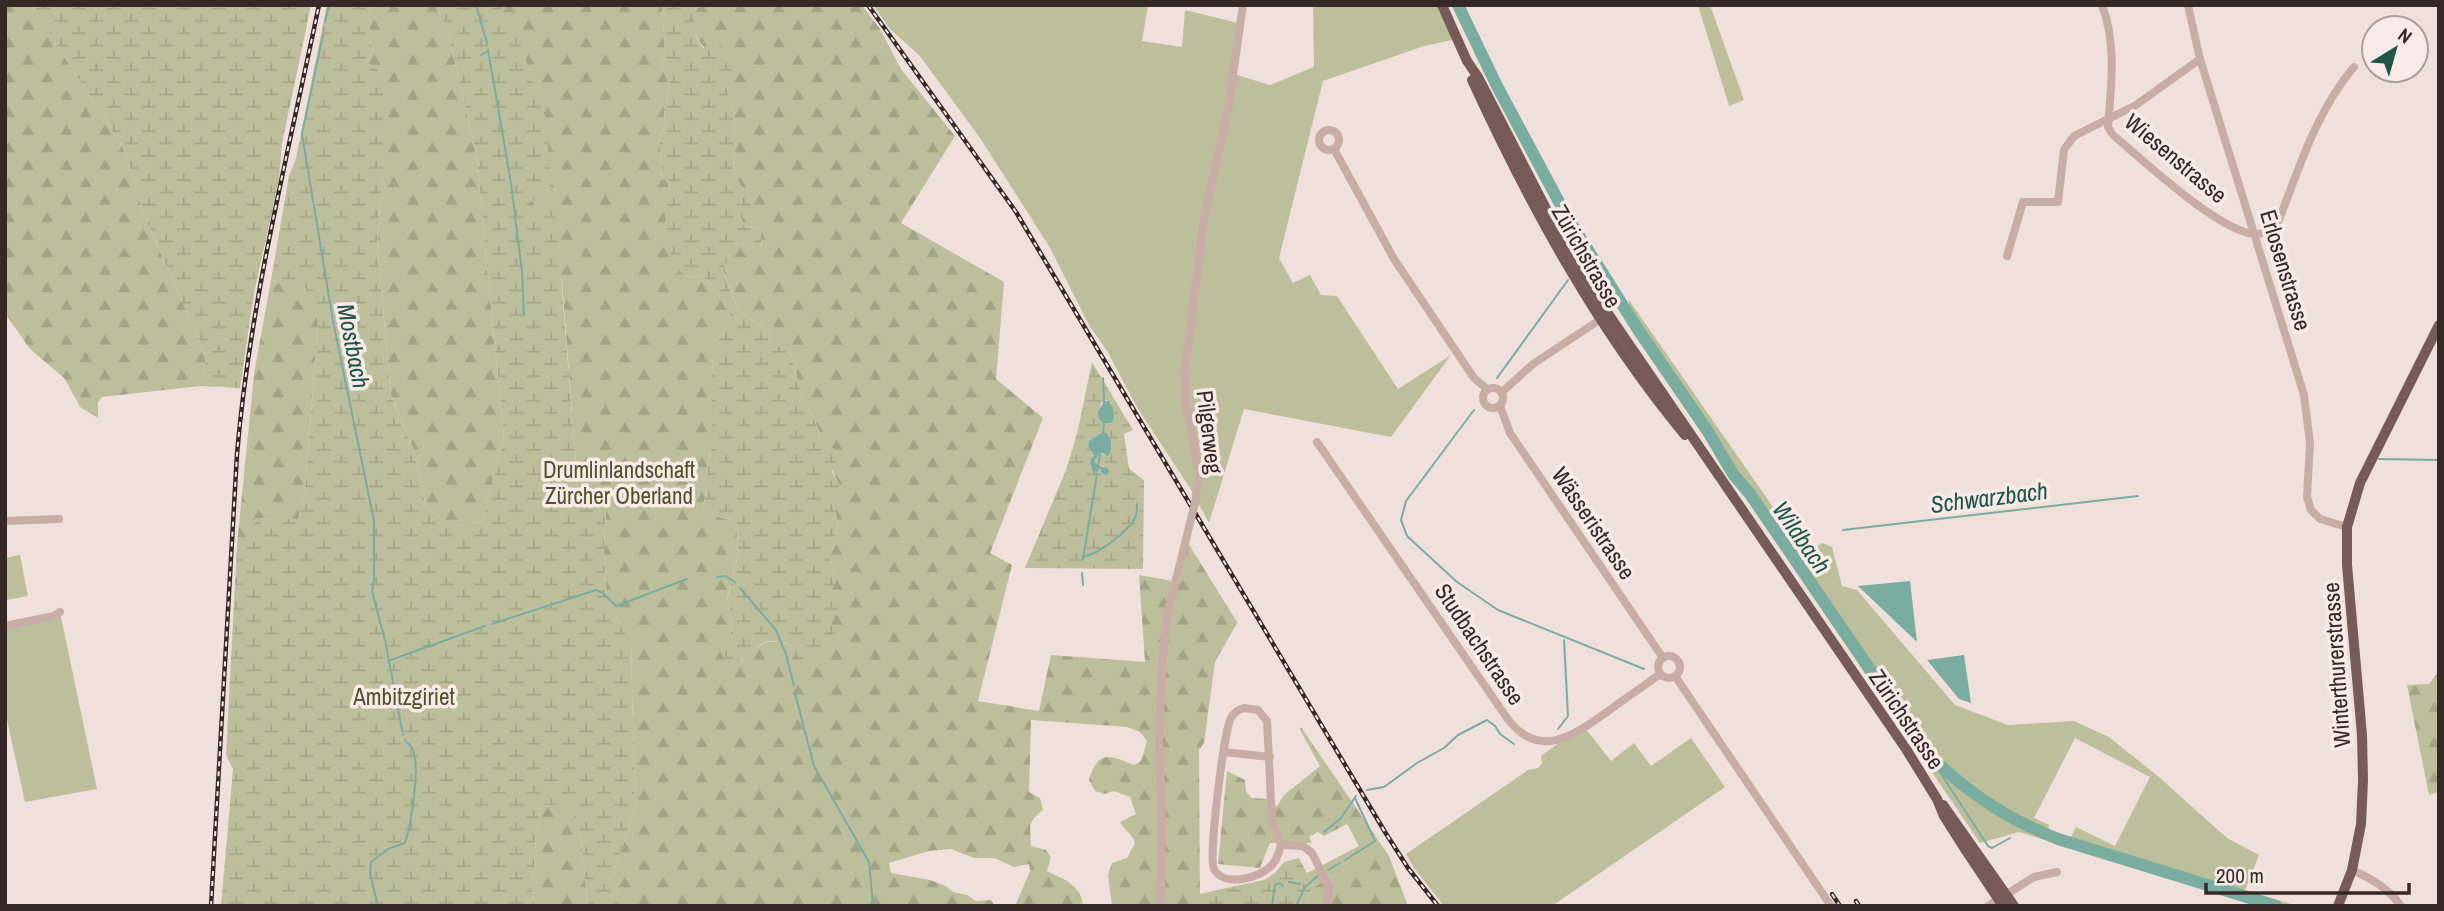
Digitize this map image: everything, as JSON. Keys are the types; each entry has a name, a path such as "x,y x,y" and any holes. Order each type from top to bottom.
{"main road":[{"name":"Zürichstrasse","path":"1442,5 1478,93 1557,246 1656,397 1688,440 1702,453 1906,749 1965,849 2002,899 2014,906"},
{"name":"Zürichstrasse","path":"1467,61 1605,317"},
{"name":"Winterthurerstrasse","path":"2338,906 2352,870 2361,824 2363,768 2347,565 2347,527 2360,483 2439,325"}],"street":[{"name":"Pilgerweg","path":"1161,906 1159,741 1166,620 1198,485 1198,469 1186,405 1185,370 1204,219 1228,110 1243,5"},
{"name":"Wiesenstrasse","path":"2102,5 2110,39 2112,70 2108,127 2113,135 2214,218 2254,234"},
{"name":"Erlosenstrasse","path":"2188,5 2200,59 2304,395 2310,443 2307,498 2311,510 2320,519 2347,527"},
{"path":"2007,256 2023,202 2058,202 2064,150 2074,136 2136,105 2200,59"},
{"path":"2254,234 2263,233 2279,220 2323,113 2337,86 2354,67"},
{"path":"1334,149 1394,260 1474,377 1487,389"},
{"path":"1502,392 1534,364 1605,317"},
{"path":"1493,387 1502,392 1504,398 1500,406 1493,408 1485,404 1483,394 1487,389 1493,387"},
{"name":"Wässeristrasse","path":"1500,406 1510,433 1663,658"},
{"name":"Studbachstrasse","path":"1317,442 1507,718 1523,734 1545,741 1570,737 1660,674"},
{"path":"5,521 60,519"},
{"path":"5,626 54,616 60,612"},
{"path":"1671,657 1678,661 1680,670 1675,676 1667,678 1660,674 1658,667 1663,658 1671,657"},
{"path":"1675,676 1831,906"},
{"path":"1249,708 1262,713 1267,721 1270,757 1272,821 1281,845 1271,866 1254,876 1228,878 1218,874 1213,868 1211,856 1224,752 1232,716 1239,710 1249,708"},
{"path":"1224,752 1270,757"},
{"path":"1281,845 1301,845 1312,853 1329,887 1325,906"},
{"path":"2352,870 2388,890 2401,906"},
{"path":"1988,906 2034,877 2057,872"}],"green space":[{"path":"5,5 31,5 123,148 145,217 206,356 201,386 102,397 98,403 98,418 81,408 64,378 30,349 7,316"},
{"path":"31,5 311,5 282,144 279,180 254,293 240,388 201,386 206,356 145,217 123,148"},
{"name":"Ambitzgiriet","path":"327,5 370,5 369,37 373,51 367,62 384,75 386,100 377,242 391,395 413,448 426,506 451,527 482,521 504,439 476,153 449,37 436,5 504,5 496,19 519,40 545,116 552,185 528,204 556,213 577,478 606,507 604,552 607,601 631,644 635,807 614,872 620,906 588,906 580,830 567,805 541,805 536,833 532,906 221,906 233,769 226,755 237,545 253,545 255,518 298,519 305,490 318,322 306,289 271,280 289,176 296,158"},
{"path":"370,5 436,5 449,37 476,153 504,439 482,521 451,527 426,506 413,448 391,395 377,242 383,176 384,75 367,62 373,51 369,37"},
{"name":"Drumlinlandschaft Zürcher Oberland","path":"504,5 662,5 665,50 661,64 670,86 664,114 666,127 659,136 662,179 668,178 685,276 704,277 717,292 733,322 716,340 712,372 712,445 703,507 714,516 737,521 738,554 727,599 731,636 741,662 764,643 776,642 793,646 798,656 830,641 829,595 837,578 830,561 838,522 833,505 840,487 820,443 819,430 802,397 790,350 773,351 768,341 772,334 739,311 722,268 728,260 730,243 762,246 760,229 743,226 740,213 749,190 745,191 735,176 733,164 736,126 722,74 735,68 709,52 698,39 694,31 693,9 707,5 862,5 880,29 901,69 955,136 901,223 1004,282 996,379 1043,418 990,553 1012,565 978,701 1039,711 1051,655 1145,662 1139,575 1179,582 1188,543 1237,622 1241,616 1215,662 1204,743 1199,750 1200,906 1112,906 1108,875 1112,863 1127,858 1135,843 1120,822 1136,814 1130,797 1114,791 1104,794 1095,791 1089,780 1096,763 1106,757 1134,765 1141,761 1147,741 1140,732 1127,727 1031,720 1029,792 1040,798 1043,810 1031,825 1031,846 1046,850 1051,857 1047,871 1075,888 1083,906 1015,906 1030,871 1029,864 1014,867 994,858 974,858 951,849 929,851 889,863 891,873 930,880 976,901 991,900 995,906 620,906 614,872 635,807 631,644 607,601 604,552 606,507 577,478 562,282 527,205 496,19"},
{"path":"662,5 707,5 693,9 696,37 703,48 715,43 724,47 736,68 723,74 736,126 733,164 735,176 745,191 749,190 752,210 740,213 743,226 760,229 762,247 731,243 728,260 722,269 739,311 772,334 768,341 773,350 780,347 790,350 802,397 819,430 820,442 830,444 837,454 832,472 841,487 833,505 838,522 830,561 837,578 829,595 841,605 831,620 835,632 830,641 830,649 801,663 793,646 781,642 764,642 732,666 725,661 718,647 731,636 727,600 738,554 737,521 714,516 703,507 712,445 712,372 716,340 733,322 717,292 704,277 685,276 673,265 667,239 663,189 670,187 668,179 662,180 659,136 666,127 664,114 670,86 661,64 665,50"},
{"path":"873,5 1148,5 1142,41 1182,47 1185,10 1242,24 1234,74 1270,85 1314,67 1313,5 1442,5 1457,39 1424,46 1323,81 1279,258 1293,283 1310,275 1321,295 1337,296 1398,389 1451,355 1391,437 1244,409 1209,523 1089,325 1049,246 980,138 920,56 890,29"},
{"path":"1698,5 1710,5 1744,100 1729,106"},
{"path":"271,280 307,289 318,321 305,490 298,520 256,518 253,545 237,545 254,374"},
{"path":"1629,300 1805,553 1812,559 1808,553 1822,543 1832,547 1842,586 1857,590 1955,705 2008,725 2074,721 2109,737 2227,838 2259,855 2245,890 2298,906 2260,906 2019,832 1980,843 1629,326","holes":["2075,738 2150,777 2115,846 2076,827 2071,837 2048,830 2049,825 2034,818"]},
{"path":"1092,362 1133,430 1124,434 1129,469 1144,480 1143,569 1025,568 1066,470 1077,434","holes":["1106,400 1110,402 1114,419 1110,423 1099,419 1101,403","1103,432 1110,438 1111,449 1109,454 1100,452 1094,462 1104,466 1108,475 1102,474 1100,468 1097,473 1092,470 1091,461 1094,457 1088,446 1089,441"]},
{"path":"20,555 28,596 7,600 5,558"},
{"path":"60,612 97,789 25,802 5,711 5,626"},
{"path":"2439,671 2439,792 2429,795 2407,685 2429,684"},
{"path":"1301,727 1389,856 1408,906 1305,906 1314,887 1366,859 1347,824 1324,836 1318,832 1309,837 1312,843 1270,843 1260,868 1218,864 1227,771 1245,780 1246,792 1252,798 1268,799 1277,806 1284,795 1320,766 1300,730"},
{"path":"1585,728 1611,761 1634,743 1651,766 1691,738 1725,787 1552,906 1444,906 1406,854 1528,770 1538,768 1542,764 1541,756"},
{"path":"541,805 567,805 580,830 588,906 532,906 536,833"},
{"path":"1359,846 1366,859 1314,887 1307,873"},
{"path":"1299,858 1314,887 1305,906 1200,906 1199,894 1264,880 1275,873 1284,862"}],"water":[{"path":"1104,401 1109,401 1113,409 1114,419 1111,423 1103,423 1099,419 1098,412"},
{"path":"1103,432 1107,433 1110,439 1111,450 1108,456 1100,452 1094,462 1108,468 1108,475 1102,474 1100,468 1097,473 1092,470 1090,461 1094,456 1088,446 1089,441"},
{"path":"1910,581 1917,642 1858,586"},
{"path":"1964,655 1971,703 1959,699 1927,660"}],"waterway":[{"name":"Mostbach","path":"325,22 329,5"},
{"path":"476,5 487,43"},
{"name":"Wildbach","path":"1458,5 1497,86 1566,215 1733,474 1750,494 1928,754 1988,803 2039,831 2276,906"},
{"name":"Mostbach","path":"323,35 302,134 333,321 374,521 372,591 385,640 403,735"},
{"path":"488,50 511,183 522,272 524,315"},
{"path":"481,55 488,51"},
{"path":"1497,378 1568,280"},
{"path":"1103,378 1104,402"},
{"path":"1474,410 1406,501 1401,520 1407,536 1457,582 1498,610 1644,669"},
{"path":"1103,434 1104,422"},
{"path":"1098,468 1100,453"},
{"name":"Schwarzbach","path":"2379,459 2439,460"},
{"path":"1083,559 1097,474"},
{"name":"Schwarzbach","path":"1843,530 2138,496"},
{"path":"1082,556 1096,552 1120,535 1133,522 1137,504"},
{"path":"1082,573 1083,585"},
{"path":"717,577 725,576 735,582"},
{"name":"Mostbach","path":"492,624 596,590 616,606 687,579"},
{"path":"740,588 776,630 786,654 794,686"},
{"name":"Mostbach","path":"388,661 485,626"},
{"path":"1558,729 1568,716 1564,640"},
{"path":"795,693 814,766 869,862 873,906"},
{"path":"1367,790 1384,787 1417,763 1444,748 1458,735 1487,720 1514,744"},
{"name":"Mostbach","path":"378,906 370,874 371,862 388,849 405,843 410,823 416,767 412,748 405,740"},
{"path":"1928,754 1988,846 1992,848 2010,838"},
{"path":"1324,832 1341,818 1356,796"},
{"path":"1345,860 1375,841 1355,798"},
{"path":"1328,870 1340,863"},
{"path":"1296,906 1305,887 1318,876"},
{"path":"1289,882 1300,884"},
{"path":"1272,906 1275,885 1279,883 1283,886"}],"railway":[{"path":"211,906 237,454 243,397 260,284 319,5"},
{"path":"868,5 1016,212 1385,832 1408,868 1438,906"},
{"path":"1832,894 1840,906"},
{"path":"1856,901 1859,906"}]}
